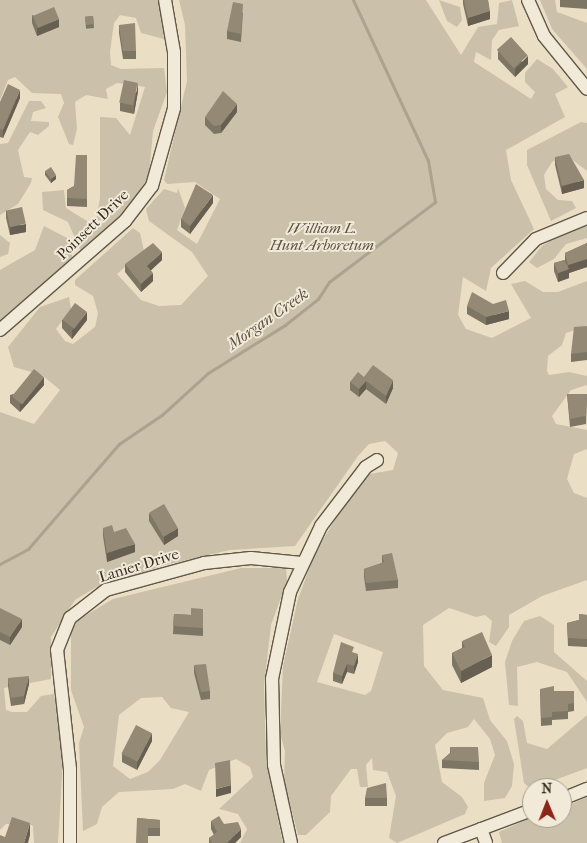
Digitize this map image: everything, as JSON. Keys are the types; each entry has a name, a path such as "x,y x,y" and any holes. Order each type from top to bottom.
{"street":[{"name":"Poinsett Drive","path":"0,330 125,221 152,186 174,108 174,52 165,0"},
{"path":"528,0 544,36 587,89"},
{"path":"503,273 536,240 587,218"},
{"path":"291,843 274,765 272,679 290,592 321,526 366,467 377,460"},
{"name":"Lanier Drive","path":"70,843 70,769 57,650 70,618 106,590 204,563 251,558 302,563"},
{"path":"572,795 587,789"},
{"path":"444,843 522,814"},
{"path":"481,829 486,843"}],"green space":[{"path":"0,0 160,0 164,39 141,33 136,18 120,15 114,23 110,52 111,65 121,69 164,68 167,92 153,131 149,175 131,206 81,252 68,222 43,210 42,192 64,190 66,208 95,226 100,198 100,117 116,118 130,135 145,87 117,83 106,89 108,99 86,95 75,102 77,129 73,145 69,144 58,117 64,103 61,94 32,93 15,77 8,80 0,100"},
{"name":"William L. Hunt Arboretum","path":"179,0 426,0 461,55 478,27 497,24 499,3 512,0 519,26 499,30 492,40 491,60 476,52 474,62 531,99 535,92 525,82 525,73 537,59 553,69 568,87 555,94 565,117 506,150 511,180 534,229 491,268 486,291 463,277 458,315 466,329 492,338 531,318 511,284 525,281 543,292 558,292 587,281 587,326 566,333 562,345 548,356 547,371 549,375 569,372 587,376 587,385 571,390 552,416 556,424 587,430 587,449 574,454 567,479 574,493 587,498 587,580 542,596 509,615 509,627 496,646 489,642 492,621 485,615 476,617 449,608 423,625 424,666 443,690 483,698 490,720 507,741 514,764 512,786 505,798 484,801 484,783 495,755 490,739 474,719 468,727 447,733 435,745 442,782 462,797 468,807 465,814 397,843 389,838 396,796 387,772 373,770 372,758 366,765 368,787 360,787 357,769 351,769 331,796 330,812 306,835 298,835 284,781 285,751 280,733 283,666 298,599 315,553 351,493 370,474 393,470 398,453 385,441 369,444 358,456 295,546 230,550 165,565 95,588 75,600 51,637 51,679 4,688 6,710 12,712 27,712 41,696 54,694 64,743 58,843 34,843 33,826 29,824 6,824 0,830 0,412 34,424 60,390 42,375 14,367 8,347 40,307 69,297 71,309 56,329 65,341 73,344 95,327 98,313 93,296 75,285 75,280 133,228 140,233 144,251 117,274 141,300 159,306 181,305 208,276 192,252 149,221 146,209 164,189 177,193 178,188 185,208 177,230 197,244 220,199 195,182 167,184 164,180 187,81 185,25","holes":["334,634 383,652 371,691 365,695 317,682"]},
{"path":"439,0 460,7 462,20 457,27 447,21"},
{"path":"540,0 555,0 557,12 587,23 587,69 552,29"},
{"path":"29,101 41,101 46,108 33,112 31,121 49,122 49,126 38,135 30,132 18,150 24,177 32,178 31,183 18,204 0,215 0,144 8,143"},
{"path":"581,122 587,123 587,171 566,155 552,162 544,175 546,189 558,200 572,201 576,208 551,221 527,165 527,150"},
{"path":"44,226 67,238 73,259 0,321 0,270 35,250"},
{"path":"587,226 587,238 566,244 554,259 537,268 529,262 542,246 561,234"},
{"path":"0,235 10,243 8,254 0,257"},
{"path":"241,568 286,568 287,581 271,625 264,686 266,761 283,843 240,843 247,829 238,814 219,809 253,777 250,767 236,759 209,770 201,791 185,784 173,789 119,792 102,807 97,824 83,831 79,743 84,727 71,690 71,632 78,620 113,599","holes":["162,697 171,708 189,712 160,760 148,772 130,779 113,766 119,715 141,698"]},
{"path":"540,616 554,625 554,652 587,681 587,702 567,672 537,662 517,667 518,706 509,705 505,662 512,641 524,621"},
{"path":"587,715 587,768 560,778 523,778 514,719 517,716 523,721 527,743 547,749"},
{"path":"587,797 587,843 502,843 499,832 522,822 522,828 572,828 572,804"}],"building":[{"path":"464,0 488,0 490,11 468,18"},
{"path":"233,2 243,4 241,34 227,31"},
{"path":"54,7 59,19 38,28 33,16"},
{"path":"93,16 94,24 86,25 85,17"},
{"path":"135,23 136,51 123,51 119,25"},
{"path":"511,37 528,56 514,68 497,50"},
{"path":"124,80 138,83 133,105 119,102"},
{"path":"8,84 20,90 3,130 0,129 0,102"},
{"path":"223,91 237,104 221,125 214,126 205,117"},
{"path":"569,154 584,180 562,186 555,157"},
{"path":"76,155 87,155 87,199 67,198 67,190 74,186"},
{"path":"51,167 56,175 51,179 45,171"},
{"path":"196,184 213,195 190,226 181,219"},
{"path":"22,207 26,224 10,227 6,211"},
{"path":"153,243 162,252 147,266 153,273 141,284 125,264"},
{"path":"587,243 587,259 568,265 565,253"},
{"path":"564,260 569,269 558,273 554,263"},
{"path":"472,292 493,304 506,300 509,311 486,317 467,306"},
{"path":"75,303 87,312 74,329 62,320"},
{"path":"587,326 587,352 571,354 574,327"},
{"path":"373,365 393,380 386,396 366,381 359,389 350,382 358,372 364,377"},
{"path":"34,369 44,377 22,404 12,396"},
{"path":"567,394 587,394 586,416 570,419"},
{"path":"164,504 178,528 163,537 149,512"},
{"path":"112,525 114,532 126,528 135,544 107,553 103,528"},
{"path":"392,553 398,580 366,583 364,569 384,562 382,555"},
{"path":"0,608 22,619 10,637 0,632"},
{"path":"191,608 203,609 203,628 173,626 174,614 191,615"},
{"path":"579,614 587,615 587,639 568,638 567,623 579,620"},
{"path":"482,632 492,655 461,671 452,653 465,647 462,641"},
{"path":"341,642 354,647 352,652 358,654 354,666 347,664 342,676 333,673"},
{"path":"206,664 210,691 201,692 194,665"},
{"path":"29,676 24,696 11,698 8,678"},
{"path":"554,686 554,691 574,691 574,703 568,704 568,711 552,712 552,717 541,718 540,689"},
{"path":"136,725 152,733 138,762 121,754"},
{"path":"450,747 478,747 479,762 442,760 451,753"},
{"path":"230,760 231,785 216,789 215,763"},
{"path":"386,783 387,798 365,798 367,788"},
{"path":"219,816 224,824 238,822 241,829 227,843 212,843 209,838 217,832 211,821"},
{"path":"12,817 30,823 24,843 0,843 0,835 5,837"},
{"path":"137,818 160,820 160,828 148,828 148,843 136,843"}],"waterway":[{"name":"Morgan Creek","path":"0,564 28,549 119,444 162,415 208,373 285,325 318,299 329,282 435,202 428,161 353,0"}]}
